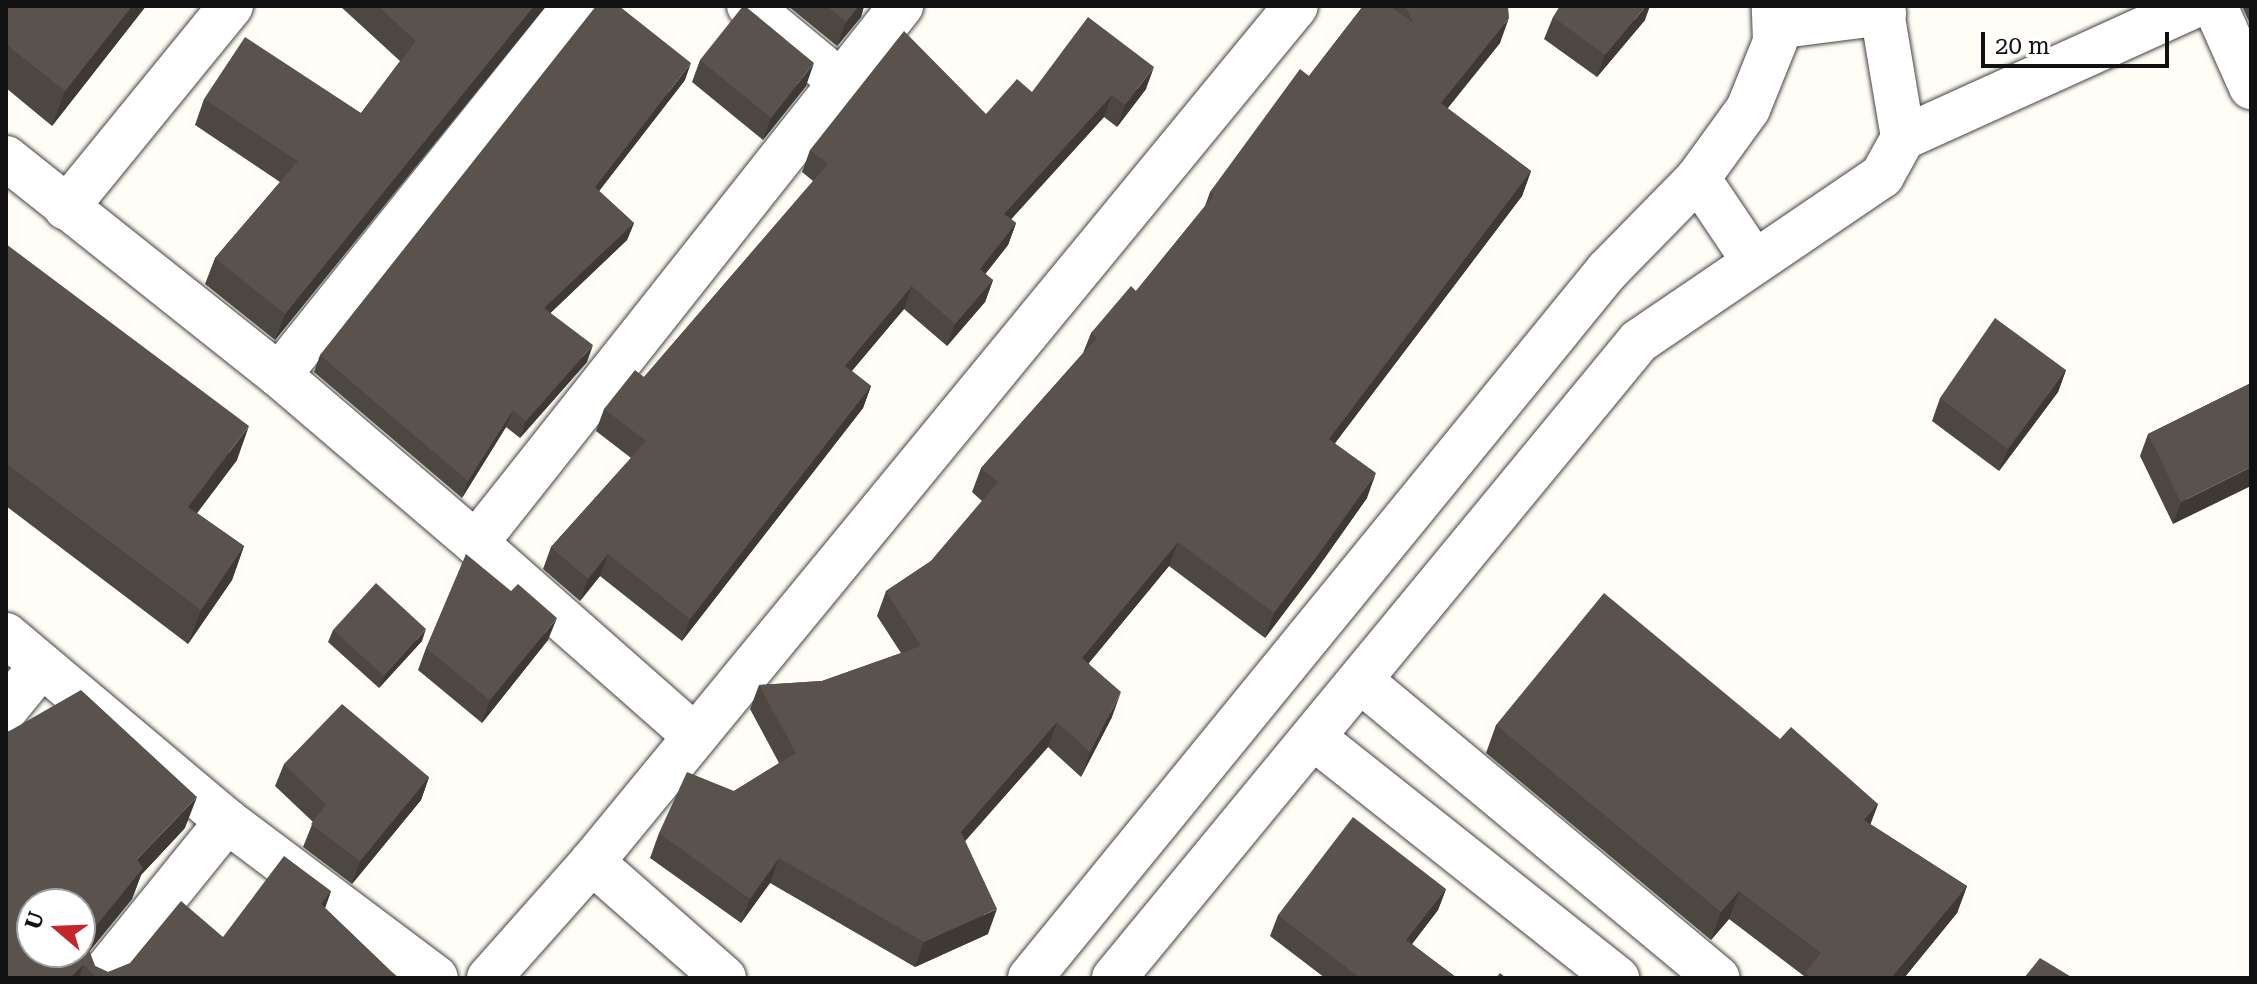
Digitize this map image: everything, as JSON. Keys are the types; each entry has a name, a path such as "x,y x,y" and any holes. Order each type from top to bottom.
{"street":[{"path":"66,208 231,6"},
{"path":"279,375 575,6"},
{"path":"749,6 841,82"},
{"path":"476,543 901,6"},
{"path":"489,978 592,862 1296,6"},
{"path":"1114,978 1639,341 1753,260 1882,176 1903,138 2194,6"},
{"path":"2215,6 2251,87"},
{"path":"1030,978 1607,271 1698,178 1748,109 1775,42 1774,16 1883,10 1903,138"},
{"path":"6,158 279,375 695,736"},
{"path":"1698,178 1753,260"},
{"path":"6,635 227,821 436,978"},
{"path":"6,709 41,666"},
{"path":"1361,681 1717,978"},
{"path":"1314,738 1617,978"},
{"path":"100,978 227,821"},
{"path":"592,862 724,978"},
{"path":"1640,978 1668,938"}],"building":[{"path":"6,6 132,6 65,91 6,44"},
{"path":"378,6 534,6 285,314 215,258 298,161 204,99 245,37 361,113 416,41"},
{"path":"596,6 619,6 691,63 595,187 634,223 544,308 593,345 526,421 513,410 468,481 320,355"},
{"path":"743,6 814,63 771,118 700,60"},
{"path":"827,6 859,6 846,22"},
{"path":"1363,6 1390,6 1413,23 1405,6 1508,6 1509,18 1441,103 1531,171 1329,439 1376,473 1274,613 1178,542 1082,658 1121,692 1090,752 1057,722 961,832 997,909 924,942 779,858 750,899 659,833 687,772 734,791 796,753 759,685 822,681 921,646 886,591 931,561 998,482 981,468 1097,338 1091,333 1131,286 1136,291 1214,195 1210,192 1300,69 1309,76"},
{"path":"1560,6 1646,6 1605,55 1553,17"},
{"path":"1088,17 1154,67 1125,105 1112,95 1004,214 1016,223 980,269 993,280 955,324 912,286 845,366 871,386 690,619 608,554 588,579 551,547 646,441 604,409 635,370 644,377 828,164 810,150 904,31 986,114 1017,79 1032,92"},
{"path":"6,244 249,426 188,507 244,546 201,610 6,463"},
{"path":"1995,318 2066,370 2008,449 1940,398"},
{"path":"2251,383 2251,467 2181,502 2148,434"},
{"path":"466,554 511,591 518,584 557,618 490,700 426,648"},
{"path":"376,583 426,629 384,676 333,630"},
{"path":"1604,593 1780,739 1791,727 1878,804 1864,820 1967,886 1891,978 1812,978 1805,973 1821,953 1739,891 1721,912 1496,725"},
{"path":"81,690 197,797 137,859 143,868 96,926 96,888 16,888 16,968 80,968 70,978 6,978 6,733"},
{"path":"342,704 429,777 360,861 311,824 326,805 284,764"},
{"path":"1353,817 1446,889 1406,940 1457,978 1360,978 1278,915"},
{"path":"284,856 331,891 321,904 398,978 98,978 86,968 96,966 108,972 130,963 181,901 223,937"},
{"path":"2040,958 2073,978 2024,978"}]}
